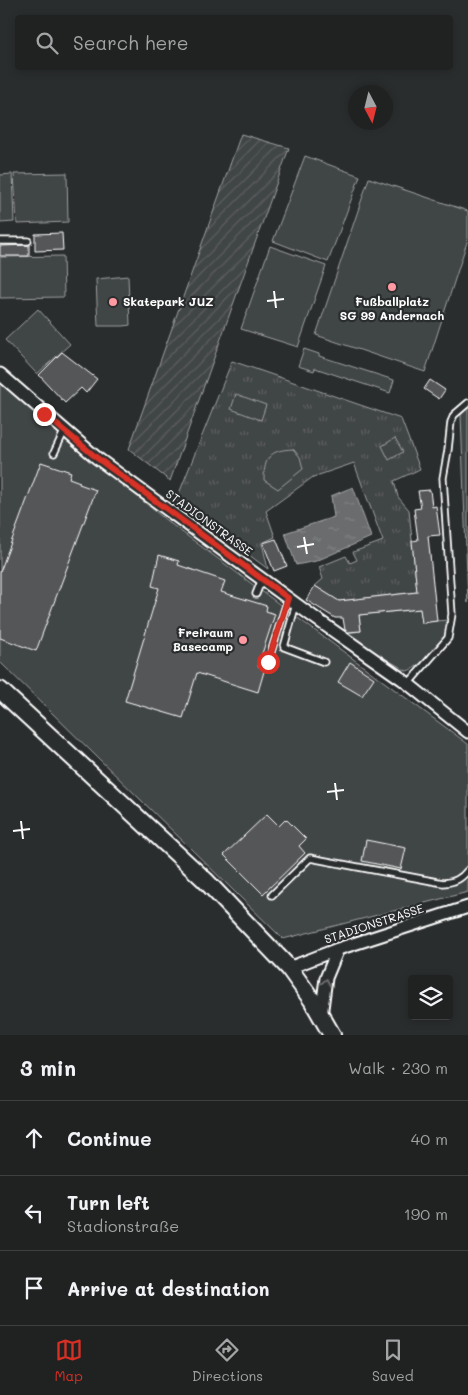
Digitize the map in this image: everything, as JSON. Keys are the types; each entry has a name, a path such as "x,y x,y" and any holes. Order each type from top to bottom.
{"street":[{"name":"STADIONSTRASSE","path":"0,374 49,422 408,684 468,732"},
{"path":"0,690 205,880 289,968 332,1035"},
{"name":"STADIONSTRASSE","path":"289,968 338,949 468,907"},
{"path":"321,1016 326,978 338,949"}],"lane":[{"path":"0,240 28,241"},
{"path":"408,684 448,638 452,614 443,478 451,422 454,415 468,403"},
{"path":"54,453 65,432"},
{"path":"256,594 262,579"},
{"path":"268,662 292,601"},
{"path":"292,601 284,647 324,662"},
{"path":"272,895 310,858 443,883 454,882 461,878 468,870"}],"green space":[{"path":"241,134 289,148 170,481 129,449"},
{"path":"305,156 360,176 328,262 273,241"},
{"path":"67,173 68,222 17,224 14,174"},
{"path":"12,174 14,222 0,223 0,175"},
{"name":"Fußballplatz SG 99 Andernach","path":"369,178 468,211 468,239 425,372 316,335"},
{"path":"270,246 326,266 298,347 241,329"},
{"path":"63,256 64,297 0,298 0,257"},
{"name":"Skatepark JUZ","path":"128,276 130,325 98,326 96,279"},
{"path":"38,309 70,344 37,374 5,340"},
{"path":"304,349 319,354 319,356 394,380 390,393 315,368 314,371 298,366"},
{"path":"232,361 401,419 420,469 394,481 398,497 409,510 417,592 339,601 315,586 323,579 319,567 346,556 350,563 357,560 353,552 383,541 354,463 313,477 266,511 275,537 262,543 268,569 176,501"},
{"path":"0,379 25,403 167,521 468,744 468,892 283,939 0,662"},
{"path":"236,394 266,405 261,420 231,409"},
{"path":"468,407 468,603 461,415"},
{"path":"395,438 403,452 389,460 382,446"},
{"path":"293,449 300,457 303,469 278,489 264,480 267,460 274,453"},
{"path":"420,609 422,622 449,620 445,635 434,650 417,666 407,671 345,633 361,631 359,615"}],"water":[{"path":"353,487 371,537 316,561 296,565 285,533 334,517 331,496"}],"building":[{"path":"62,233 63,250 35,251 35,234"},
{"path":"29,245 29,256 0,256 0,246"},
{"path":"62,352 97,379 86,393 81,388 65,403 39,375"},
{"path":"430,380 445,390 439,399 424,389"},
{"path":"41,462 71,472 69,478 96,490 36,651 0,638 0,572"},
{"path":"430,490 432,507 436,506 440,535 428,536 437,621 422,623 420,609 359,615 361,631 348,632 345,630 343,618 335,618 306,600 315,586 339,601 417,592 412,541 418,540 414,509 421,508 418,491"},
{"path":"276,539 287,566 274,571 263,543"},
{"path":"159,555 179,561 178,565 225,581 221,592 267,606 266,611 275,614 258,666 265,668 258,692 197,673 183,718 125,701 159,588 152,586"},
{"path":"350,662 374,678 362,696 338,682"},
{"path":"267,814 279,826 286,819 306,839 299,846 305,853 263,894 224,855"},
{"path":"366,840 406,848 401,869 362,861"}],"place":[{"name":"Fußballplatz SG 99 Andernach","path":"392,287"},
{"name":"Skatepark JUZ","path":"113,302"},
{"name":"Freiraum Basecamp","path":"243,640"}],"route":[{"path":"44,414 97,458 288,598 268,662"}]}
